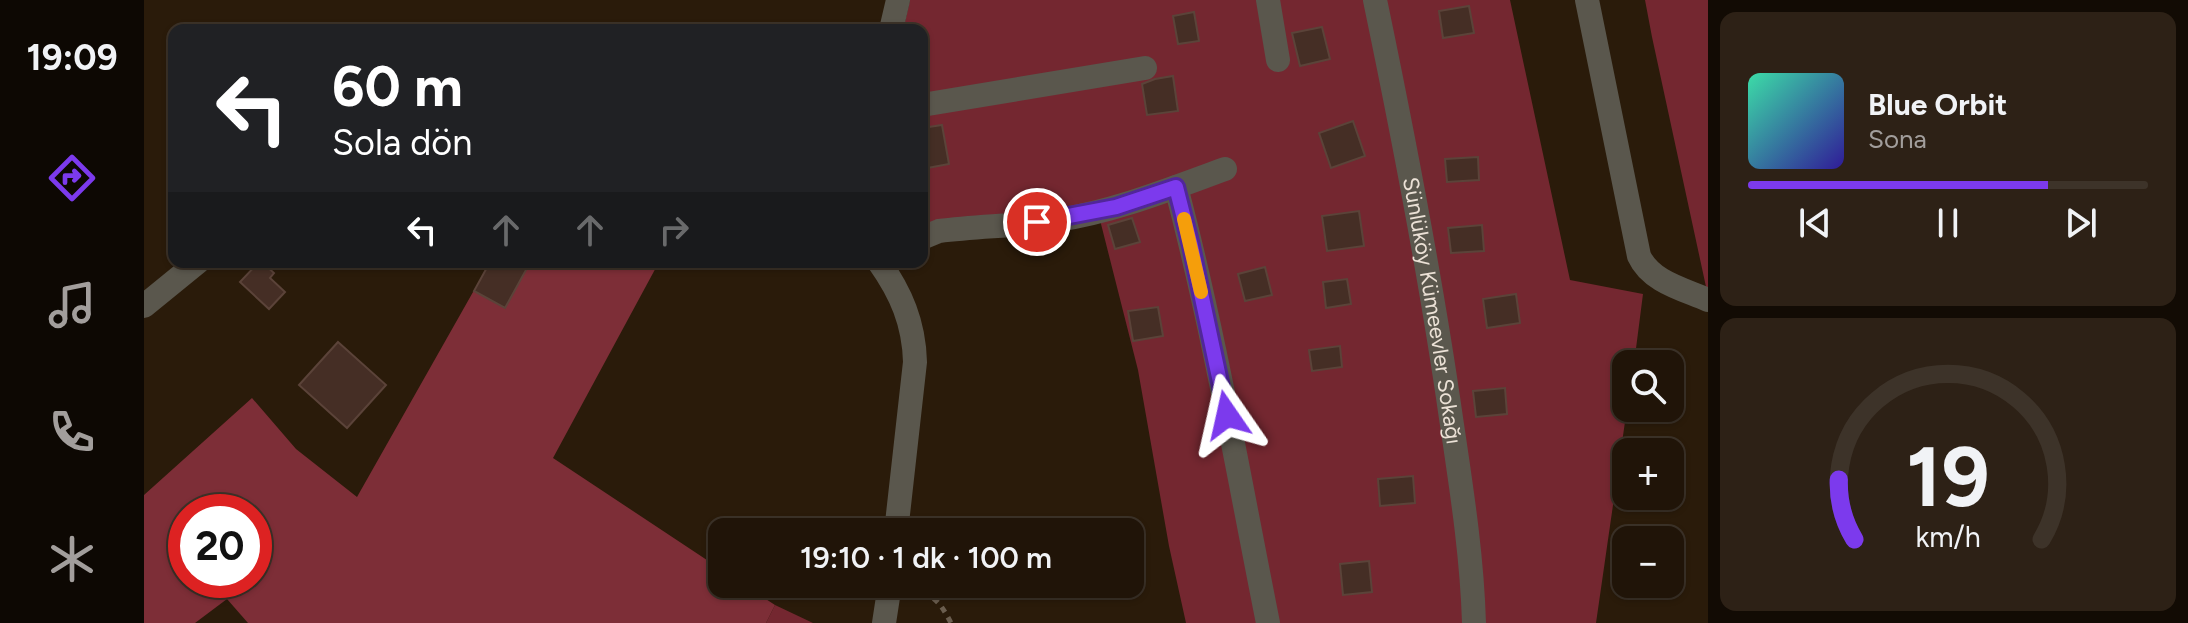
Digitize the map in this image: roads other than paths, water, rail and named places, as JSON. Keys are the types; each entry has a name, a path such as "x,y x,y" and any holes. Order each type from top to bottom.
{"street":[{"path":"892,24 898,0"},
{"path":"1268,0 1278,60"},
{"name":"Sünlüköy Kümeevler Sokağı","path":"1375,0 1412,177 1444,368 1470,548 1474,623"},
{"path":"1587,0 1639,256 1643,265 1656,277 1708,300"},
{"path":"928,104 1145,68"},
{"path":"928,236 939,231 1088,214 1144,199 1225,169"},
{"path":"1176,187 1218,369 1268,623"},
{"path":"144,306 191,268"},
{"path":"887,268 910,319 915,362 898,518"},
{"path":"884,623 888,598"}]}
